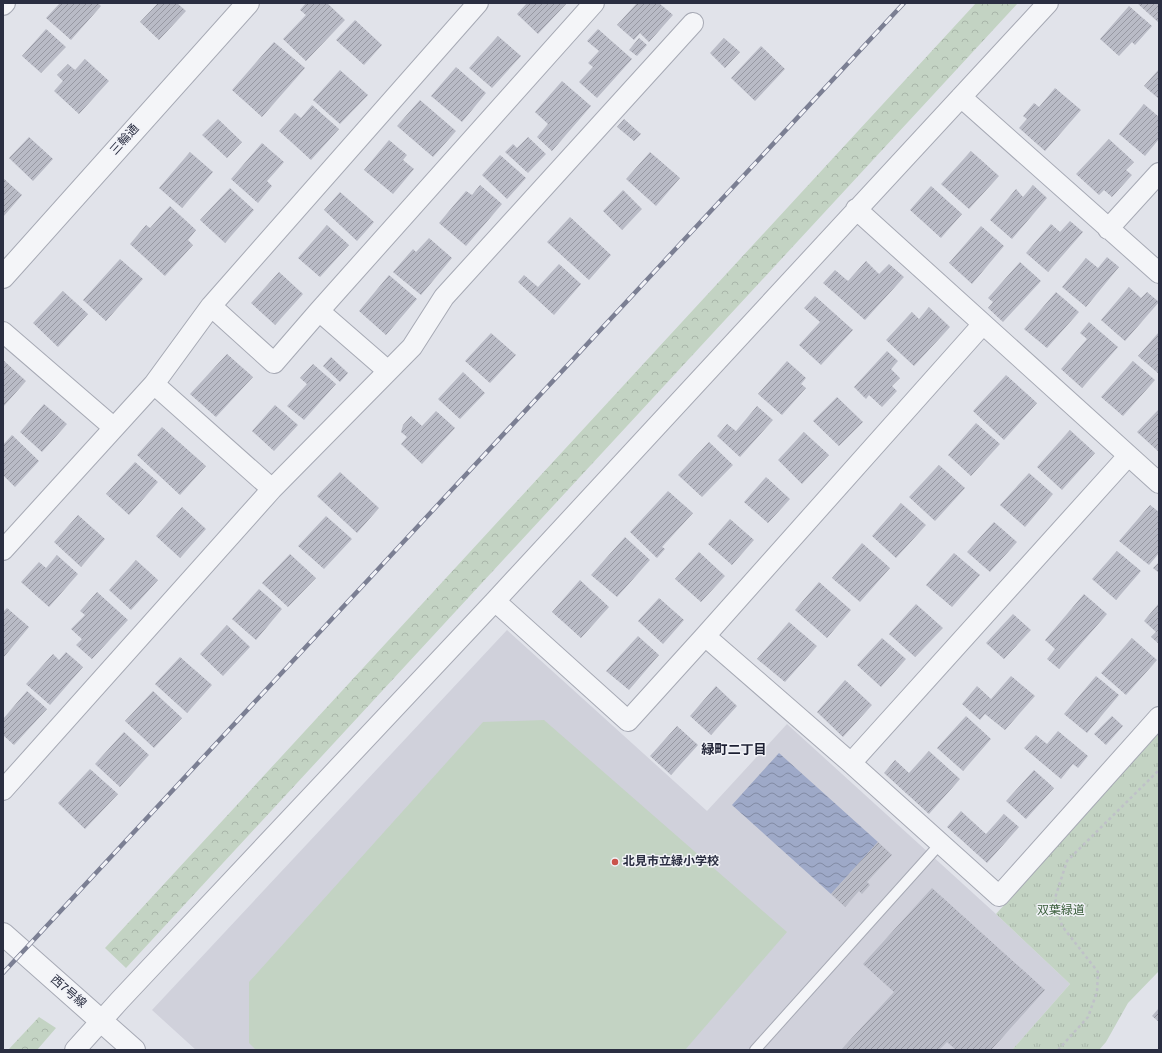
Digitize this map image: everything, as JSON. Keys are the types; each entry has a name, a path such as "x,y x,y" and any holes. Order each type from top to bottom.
{"street":[{"name":"三輪通","path":"3,277 248,3"},
{"path":"3,550 113,427 154,384 211,306 478,3"},
{"path":"211,306 274,363 594,3"},
{"path":"75,1050 495,601 1048,3"},
{"path":"3,790 272,489 412,346 444,297 693,23"},
{"path":"961,97 1159,273"},
{"path":"1108,229 1159,173"},
{"path":"856,209 1159,483"},
{"path":"319,311 388,371"},
{"path":"495,601 628,721 983,324"},
{"path":"3,332 113,427"},
{"path":"154,384 272,489"},
{"path":"851,763 1128,456"},
{"path":"705,636 851,763 999,896 1159,717"},
{"name":"西7号線","path":"3,934 134,1050"}],"lane":[{"path":"755,1050 940,844"}],"path":[{"path":"1058,1050 1088,1017 1097,992 1098,972 1062,926 1054,898 1067,861 1159,770"}],"shaded area":[{"name":"北見市立緑小学校","path":"507,630 707,811 787,724 996,914 1070,984 1012,1050 196,1050 152,1010"}],"green space":[{"path":"976,3 1018,3 126,968 105,948"},
{"path":"544,720 787,932 685,1050 256,1050 249,1043 249,982 483,722"},
{"name":"双葉緑道","path":"1159,733 1159,971 1128,1003 1106,1042 1099,1050 1012,1050 1070,984 996,914"},
{"path":"39,1017 56,1028 37,1050 8,1050"}],"water":[{"path":"779,753 878,842 831,894 732,805"}],"building":[{"path":"60,3 98,3 101,6 71,40 46,18"},
{"path":"158,3 177,3 186,11 159,40 140,22"},
{"path":"306,3 327,3 345,20 306,61 283,39 306,15 300,10"},
{"path":"527,3 567,3 538,34 517,14"},
{"path":"637,3 659,3 673,15 649,42 640,33 634,40 617,25"},
{"path":"1137,3 1159,3 1159,23"},
{"path":"1129,6 1152,26 1135,45 1132,42 1119,56 1100,39"},
{"path":"355,20 382,45 364,65 336,40"},
{"path":"46,29 66,47 41,73 22,56"},
{"path":"598,29 632,59 597,98 579,82 593,67 588,63 599,51 587,41"},
{"path":"498,36 521,56 492,88 469,68"},
{"path":"639,38 647,45 637,56 629,50"},
{"path":"724,38 740,52 725,68 710,53"},
{"path":"274,42 305,68 262,117 232,90"},
{"path":"761,46 785,69 755,101 731,78"},
{"path":"85,59 109,81 79,114 54,91 63,81 57,75 68,64 75,70"},
{"path":"456,67 486,93 462,122 431,96"},
{"path":"1159,69 1159,99 1144,86"},
{"path":"340,70 368,95 340,124 313,100"},
{"path":"562,81 591,106 552,151 537,137 548,124 535,112"},
{"path":"1055,88 1081,110 1045,151 1019,128 1027,119 1023,116 1034,103 1039,107"},
{"path":"420,100 456,131 433,157 397,126"},
{"path":"1144,104 1159,117 1159,139 1145,156 1119,134"},
{"path":"312,105 339,129 311,160 279,131 295,113 301,118"},
{"path":"218,119 242,142 227,158 202,135"},
{"path":"624,119 641,134 634,141 617,127"},
{"path":"29,137 53,159 33,181 9,158"},
{"path":"528,137 546,154 528,173 505,152 513,144 517,148"},
{"path":"1109,139 1134,162 1126,170 1132,175 1112,197 1104,190 1099,195 1076,174"},
{"path":"389,140 407,155 403,160 414,169 393,194 364,170"},
{"path":"262,143 284,162 267,181 272,186 258,203 231,179"},
{"path":"971,151 999,176 969,209 941,184"},
{"path":"190,152 213,172 182,208 159,188"},
{"path":"650,152 680,178 656,206 626,179"},
{"path":"500,155 526,178 507,199 482,175"},
{"path":"3,178 22,195 3,217"},
{"path":"480,185 502,204 466,246 439,223 466,191 472,195"},
{"path":"1033,185 1047,198 1012,239 990,220 1016,189 1023,197"},
{"path":"931,186 962,214 941,238 910,210"},
{"path":"230,188 254,210 225,243 200,220"},
{"path":"623,190 642,209 622,230 603,211"},
{"path":"340,192 374,222 357,241 324,210"},
{"path":"170,206 196,230 188,240 193,245 165,276 130,244 146,225 150,228"},
{"path":"570,217 611,255 589,280 547,242"},
{"path":"1070,221 1083,232 1048,272 1026,253 1051,224 1060,232"},
{"path":"327,225 349,245 320,277 298,258"},
{"path":"981,226 1004,246 972,284 949,263"},
{"path":"429,238 452,258 421,295 393,272 413,249 416,252"},
{"path":"1107,257 1119,267 1086,307 1062,287 1086,258 1098,268"},
{"path":"120,259 143,279 106,321 83,300"},
{"path":"866,261 879,274 889,264 904,277 865,320 823,283 835,270 848,281"},
{"path":"1020,262 1041,281 1003,322 988,308 993,302 988,298"},
{"path":"559,264 581,284 554,315 518,282 524,275 538,287"},
{"path":"279,272 303,294 275,325 251,303"},
{"path":"389,275 417,299 386,335 359,311"},
{"path":"1129,287 1141,298 1147,292 1159,302 1125,341 1101,320"},
{"path":"63,291 88,314 58,347 33,323"},
{"path":"1056,292 1079,312 1047,348 1024,329"},
{"path":"815,296 853,330 821,365 799,345 820,322 804,308"},
{"path":"929,307 950,327 914,366 886,340 912,312 919,319"},
{"path":"1089,322 1118,347 1082,388 1061,369 1087,339 1080,333"},
{"path":"1159,332 1159,374 1138,356"},
{"path":"491,333 516,355 490,383 465,361"},
{"path":"887,351 898,361 891,369 900,378 892,386 897,391 882,407 869,395 866,399 854,387"},
{"path":"227,354 253,377 216,417 190,394"},
{"path":"331,357 348,373 340,382 323,366"},
{"path":"3,360 26,381 3,407"},
{"path":"787,361 806,378 801,384 806,388 782,415 758,394"},
{"path":"1133,361 1155,380 1123,416 1101,397"},
{"path":"313,364 336,384 304,420 287,406 307,384 300,378"},
{"path":"463,372 485,393 460,419 438,399"},
{"path":"1006,375 1037,403 1004,440 973,411"},
{"path":"837,397 863,422 839,446 813,421"},
{"path":"44,404 67,424 42,452 20,432"},
{"path":"275,405 298,425 274,451 252,431"},
{"path":"757,406 773,420 740,457 717,436 727,424 736,431"},
{"path":"1159,409 1159,452 1137,432"},
{"path":"436,411 455,428 422,464 401,444 407,437 401,432 403,425 411,416 422,426"},
{"path":"976,423 1000,444 971,476 948,455"},
{"path":"162,427 206,466 180,495 137,455"},
{"path":"1070,430 1095,453 1062,490 1037,467"},
{"path":"804,432 829,455 802,484 778,460"},
{"path":"12,435 39,461 15,487 3,475 3,445"},
{"path":"709,442 733,465 702,497 678,475"},
{"path":"135,462 158,482 129,515 106,494"},
{"path":"939,465 965,488 935,521 909,497"},
{"path":"340,472 379,508 357,533 317,496"},
{"path":"1029,473 1053,494 1025,527 1000,505"},
{"path":"766,477 790,499 768,523 744,502"},
{"path":"668,491 693,513 662,547 665,549 657,558 630,532"},
{"path":"901,503 926,525 896,558 872,536"},
{"path":"1150,505 1159,512 1159,553 1149,565 1119,541"},
{"path":"182,507 206,529 180,558 156,536"},
{"path":"78,515 105,539 81,567 54,542"},
{"path":"326,516 352,539 324,569 298,546"},
{"path":"730,519 754,540 732,565 708,544"},
{"path":"994,522 1017,542 990,572 967,552"},
{"path":"625,537 650,560 617,597 591,575"},
{"path":"862,543 890,568 860,602 832,578"},
{"path":"1117,551 1141,571 1116,600 1092,579"},
{"path":"699,552 725,576 701,602 675,579"},
{"path":"954,553 980,575 952,607 926,585"},
{"path":"290,554 316,578 288,607 262,583"},
{"path":"57,555 78,574 49,607 21,582 39,562 46,568"},
{"path":"136,560 158,580 131,610 109,590"},
{"path":"1159,562 1159,573 1153,568"},
{"path":"580,580 609,607 581,638 552,612"},
{"path":"819,582 851,610 827,638 795,610"},
{"path":"259,589 282,609 256,640 232,619"},
{"path":"97,592 128,620 92,659 76,645 82,639 71,629 85,615 80,611"},
{"path":"1084,594 1107,614 1059,669 1047,659 1055,649 1045,640"},
{"path":"659,598 684,620 663,644 638,621"},
{"path":"1159,603 1159,644 1151,637 1156,632 1144,621"},
{"path":"916,604 943,628 915,657 889,634"},
{"path":"7,608 29,627 3,658 3,612"},
{"path":"1013,614 1031,630 1004,659 986,643"},
{"path":"789,622 817,646 785,682 757,659"},
{"path":"227,625 250,647 223,676 200,654"},
{"path":"638,636 659,655 629,690 606,671"},
{"path":"882,638 906,659 881,687 857,665"},
{"path":"1132,638 1157,660 1126,695 1101,673"},
{"path":"66,652 83,667 50,705 26,684 53,654 59,660"},
{"path":"180,657 212,685 187,713 155,684"},
{"path":"1011,676 1035,696 1005,730 985,714 980,720 962,704 977,686 991,699"},
{"path":"1096,676 1119,695 1087,733 1064,714"},
{"path":"845,680 872,705 843,737 817,712"},
{"path":"716,686 737,706 711,735 690,716"},
{"path":"27,691 47,709 14,745 3,735 3,719"},
{"path":"153,691 182,718 154,748 125,721"},
{"path":"966,716 991,739 963,771 937,748"},
{"path":"1112,716 1123,726 1106,745 1094,734"},
{"path":"677,726 698,745 671,775 650,756"},
{"path":"1058,731 1088,756 1078,768 1073,764 1061,779 1024,748 1036,735 1047,744"},
{"path":"124,732 149,755 120,787 95,764"},
{"path":"929,751 960,779 929,814 884,773 895,760 909,773"},
{"path":"90,769 118,794 85,829 58,803"},
{"path":"1034,770 1054,788 1026,819 1006,801"},
{"path":"961,811 986,834 1004,814 1019,827 987,863 947,827"},
{"path":"878,842 892,855 867,882 870,885 862,894 859,891 845,907 831,894"},
{"path":"932,888 1045,990 991,1050 956,1050 947,1042 939,1050 841,1050 894,992 863,964"},
{"path":"1159,1008 1159,1022 1152,1016"}],"railway":[{"path":"3,973 904,3"}],"place":[{"name":"北見市立緑小学校","path":"615,862"}],"district":[{"name":"緑町二丁目","path":"734,751"}]}
